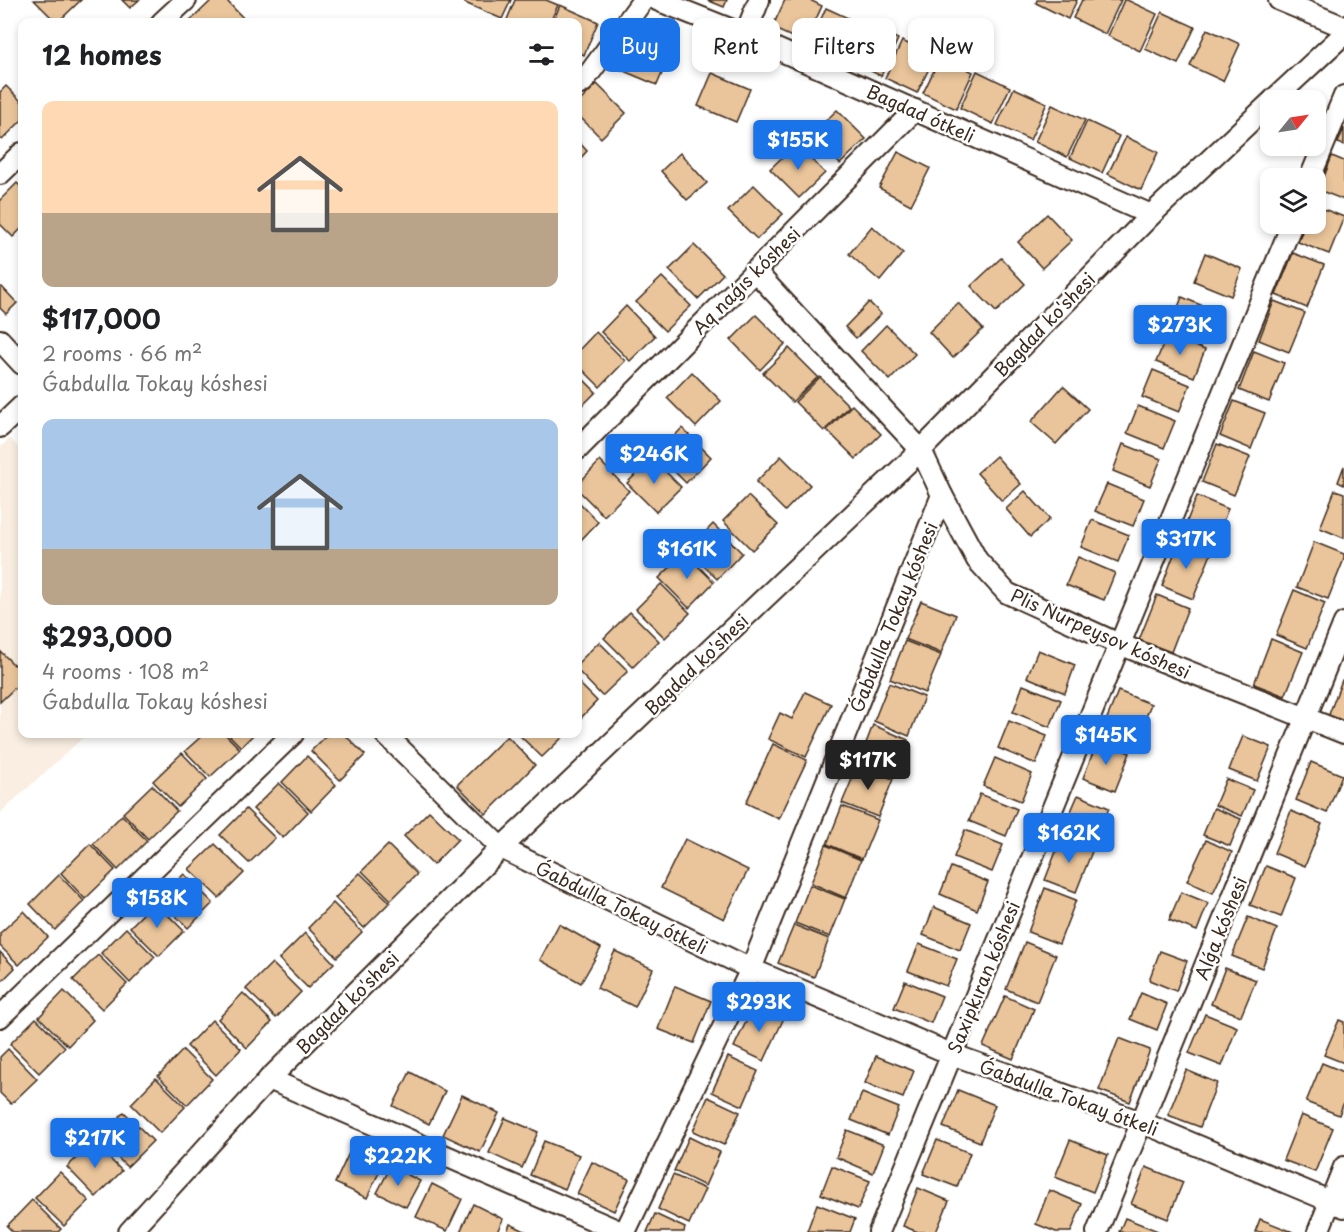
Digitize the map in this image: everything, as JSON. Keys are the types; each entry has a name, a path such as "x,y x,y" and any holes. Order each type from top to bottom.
{"street":[{"path":"166,18 186,0"},
{"path":"582,83 643,0"},
{"name":"Bagdad ótkeli","path":"657,0 702,18"},
{"path":"752,18 759,0"},
{"path":"1279,0 1344,27"},
{"name":"Bagdad ko'shesi","path":"1285,90 1344,34"},
{"name":"Bagdad ótkeli","path":"780,50 1151,214"},
{"path":"1314,168 1344,96"},
{"name":"Aq naǵıs kóshesi","path":"582,445 915,110"},
{"name":"Bagdad ko'shesi","path":"129,1232 269,1080 501,848 921,450 1151,214 1260,113"},
{"path":"0,174 18,157"},
{"name":"Saxipkıran kóshesi","path":"879,1232 1288,234"},
{"name":"Plis Nurpeysov kóshesi","path":"755,271 921,450 976,560 1007,593 1119,644 1344,733"},
{"path":"0,340 18,360"},
{"path":"0,427 18,410"},
{"name":"Ǵabdulla Tokay kóshesi","path":"623,1232 751,969 942,495"},
{"name":"Alǵa kóshesi","path":"1098,1232 1344,624"},
{"path":"0,1017 289,738"},
{"name":"Ǵabdulla Tokay ótkeli","path":"389,738 501,848 751,969 951,1054 1141,1122 1337,1204"},
{"path":"269,1080 623,1232"},
{"path":"1318,1232 1337,1204 1344,1167"}],"shaded area":[{"path":"10,438 18,447 18,738 83,738 0,813 0,448"}],"building":[{"path":"34,0 81,0 62,18 52,18"},
{"path":"122,0 139,0 130,8"},
{"path":"212,0 226,0 243,18 193,18"},
{"path":"466,0 511,0 502,18 465,3"},
{"path":"515,0 546,0 558,5 552,18 508,18"},
{"path":"707,0 727,0 724,7"},
{"path":"785,0 810,0 822,6 816,18 792,18 792,37 780,32 780,18 777,18"},
{"path":"1037,0 1077,0 1068,19 1036,3"},
{"path":"1082,0 1121,0 1105,34 1073,18"},
{"path":"1124,0 1157,14 1140,51 1108,36"},
{"path":"560,5 598,22 584,55 582,54 582,18 555,18"},
{"path":"826,8 848,18 821,18"},
{"path":"1162,12 1195,27 1178,64 1145,49"},
{"path":"1207,29 1240,44 1223,81 1190,66"},
{"path":"902,41 908,44 908,72 927,72 917,93 885,78 888,72 896,72 896,54"},
{"path":"626,72 663,72 657,85"},
{"path":"933,72 973,72 956,109 923,93"},
{"path":"977,72 1010,87 993,124 960,108"},
{"path":"712,73 750,89 736,122 698,106"},
{"path":"597,84 626,113 601,138 582,119 582,99"},
{"path":"6,86 18,98 18,124 2,140 0,138 0,92"},
{"path":"1014,88 1047,103 1030,140 997,125"},
{"path":"1052,105 1085,120 1067,157 1035,142"},
{"path":"837,110 866,139 840,164 811,135"},
{"path":"1087,121 1119,136 1102,173 1070,158"},
{"path":"1344,128 1344,145 1338,143"},
{"path":"1126,137 1158,152 1141,190 1108,174"},
{"path":"796,144 825,173 799,198 770,169"},
{"path":"582,145 587,151 582,157"},
{"path":"898,152 930,168 911,205 879,188"},
{"path":"680,153 707,183 687,200 661,171"},
{"path":"1332,156 1344,161 1344,200 1326,193 1326,172"},
{"path":"18,184 18,232 13,237 0,224 0,200"},
{"path":"754,185 783,214 757,239 728,211"},
{"path":"1326,210 1344,217 1329,254 1298,242 1301,234 1326,234"},
{"path":"1047,214 1072,240 1042,268 1018,242"},
{"path":"872,226 903,253 880,281 849,254"},
{"path":"694,245 723,274 698,299 669,270"},
{"path":"1205,253 1242,269 1231,296 1194,281"},
{"path":"1293,253 1324,265 1307,308 1276,295"},
{"path":"1001,258 1025,284 996,312 971,286"},
{"path":"662,277 691,306 665,331 636,302"},
{"path":"2,287 17,303 6,314 0,308 0,288"},
{"path":"1182,297 1219,313 1208,340 1171,325"},
{"path":"1274,301 1305,313 1289,352 1259,340"},
{"path":"869,302 881,314 856,338 845,327"},
{"path":"958,303 983,329 953,358 929,332"},
{"path":"626,306 655,336 630,361 601,332"},
{"path":"756,315 785,344 760,370 731,340"},
{"path":"886,325 915,354 890,380 861,351"},
{"path":"596,332 625,361 600,387 582,369 582,347"},
{"path":"1167,335 1205,350 1194,377 1156,362"},
{"path":"789,348 818,377 792,402 763,373"},
{"path":"1254,351 1284,363 1269,402 1239,390"},
{"path":"1153,370 1190,385 1179,412 1142,397"},
{"path":"692,372 721,401 696,427 667,398"},
{"path":"820,377 849,406 824,431 795,402"},
{"path":"582,378 596,392 582,406"},
{"path":"1063,386 1088,409 1056,444 1031,422"},
{"path":"1234,401 1265,413 1251,449 1220,436"},
{"path":"852,405 881,434 856,459 827,430"},
{"path":"1138,406 1175,421 1164,448 1127,433"},
{"path":"682,428 711,457 686,483 657,454"},
{"path":"1123,444 1161,459 1150,486 1113,471"},
{"path":"1217,444 1250,457 1234,495 1202,482"},
{"path":"781,456 810,485 785,511 756,482"},
{"path":"996,456 1021,484 1002,501 977,473"},
{"path":"652,458 681,487 656,512 627,483"},
{"path":"600,461 629,491 604,516 582,494 582,480"},
{"path":"1344,466 1344,485 1338,482"},
{"path":"1107,484 1144,499 1133,526 1095,511"},
{"path":"1335,490 1344,493 1344,538 1320,528"},
{"path":"1025,491 1050,519 1030,537 1006,509"},
{"path":"748,496 778,525 752,550 723,521"},
{"path":"1197,496 1228,509 1210,553 1179,541"},
{"path":"582,505 598,522 582,539"},
{"path":"1092,520 1129,535 1118,562 1081,547"},
{"path":"713,524 742,553 717,579 688,550"},
{"path":"1179,541 1211,554 1193,599 1162,586"},
{"path":"1314,542 1344,554 1328,599 1297,587"},
{"path":"685,553 714,582 689,608 659,578"},
{"path":"1078,557 1115,573 1104,600 1066,585"},
{"path":"661,584 690,613 665,638 636,609"},
{"path":"1294,590 1325,603 1307,648 1276,635"},
{"path":"1157,595 1188,608 1171,652 1139,640"},
{"path":"921,601 956,615 941,653 905,639"},
{"path":"630,612 659,641 633,667 604,638"},
{"path":"1271,639 1303,652 1285,696 1254,684"},
{"path":"905,641 941,655 925,693 890,679"},
{"path":"599,642 628,671 602,696 582,675 582,659"},
{"path":"1038,650 1075,665 1065,693 1027,677"},
{"path":"0,651 14,665 18,661 18,685 0,702"},
{"path":"1342,680 1344,680 1344,723 1328,717"},
{"path":"889,683 924,697 909,736 874,721"},
{"path":"1023,685 1061,700 1050,727 1013,712"},
{"path":"582,686 597,701 582,717"},
{"path":"1118,691 1151,704 1137,739 1104,726"},
{"path":"805,692 831,704 806,757 768,739 780,713 792,719"},
{"path":"1009,721 1047,736 1036,764 998,748"},
{"path":"873,725 908,740 893,778 858,764"},
{"path":"1243,736 1271,747 1257,781 1229,770"},
{"path":"200,738 229,738 240,749 210,777 185,751"},
{"path":"232,738 250,738 241,747"},
{"path":"324,738 348,738 365,755 340,780 311,751"},
{"path":"505,738 509,738 535,765 486,814 457,785"},
{"path":"522,738 562,738 542,757"},
{"path":"1098,740 1130,753 1115,791 1083,778"},
{"path":"773,744 807,760 779,819 746,803"},
{"path":"182,753 207,779 178,807 153,781"},
{"path":"307,756 336,785 311,811 282,782"},
{"path":"995,758 1032,774 1021,801 983,786"},
{"path":"1311,762 1342,775 1327,813 1296,800"},
{"path":"858,765 893,779 878,817 842,803"},
{"path":"1226,779 1253,790 1242,816 1215,805"},
{"path":"279,783 308,812 283,838 253,809"},
{"path":"152,785 177,811 148,839 123,813"},
{"path":"980,794 1017,809 1006,836 969,821"},
{"path":"1078,795 1109,808 1094,845 1062,832"},
{"path":"842,806 878,820 862,859 827,844"},
{"path":"1214,808 1241,819 1230,846 1203,835"},
{"path":"246,809 275,838 249,863 220,835"},
{"path":"429,811 458,839 433,865 404,836"},
{"path":"1291,811 1322,824 1305,866 1274,853"},
{"path":"122,815 147,841 118,870 93,844"},
{"path":"965,830 1003,845 992,872 954,857"},
{"path":"1062,836 1093,849 1076,892 1045,880"},
{"path":"685,839 748,870 724,919 661,888"},
{"path":"1206,840 1232,852 1213,893 1187,881"},
{"path":"90,844 115,870 85,899 61,873"},
{"path":"215,844 244,873 219,898 189,869"},
{"path":"388,845 417,874 391,900 362,871"},
{"path":"826,845 861,860 846,898 811,883"},
{"path":"1266,866 1296,878 1281,917 1250,905"},
{"path":"951,867 988,882 977,910 940,894"},
{"path":"360,873 390,902 364,928 335,898"},
{"path":"184,874 213,903 188,928 159,899"},
{"path":"59,875 84,901 55,930 30,904"},
{"path":"810,885 845,899 830,937 795,923"},
{"path":"1045,888 1076,900 1059,944 1028,932"},
{"path":"1181,892 1208,903 1197,931 1169,920"},
{"path":"155,902 184,931 159,956 130,927"},
{"path":"333,903 362,932 337,957 308,928"},
{"path":"934,907 971,923 960,950 923,935"},
{"path":"24,911 48,937 19,965 0,946 0,933"},
{"path":"1248,917 1277,929 1262,968 1232,956"},
{"path":"559,924 601,948 581,983 540,960"},
{"path":"794,925 829,939 814,977 778,963"},
{"path":"126,928 155,957 130,983 101,953"},
{"path":"305,933 334,963 308,988 279,959"},
{"path":"1025,942 1056,955 1037,1002 1006,989"},
{"path":"919,944 957,959 946,986 908,971"},
{"path":"615,951 653,969 635,1007 597,988"},
{"path":"1160,951 1187,961 1176,991 1149,980"},
{"path":"0,952 15,968 0,983"},
{"path":"98,955 127,984 102,1009 73,980"},
{"path":"272,963 301,992 276,1018 246,989"},
{"path":"1225,968 1256,980 1241,1016 1211,1004"},
{"path":"905,981 942,996 931,1023 894,1008"},
{"path":"675,986 711,1001 694,1043 658,1029"},
{"path":"64,991 93,1020 68,1046 39,1017"},
{"path":"243,993 272,1022 247,1048 218,1019"},
{"path":"1141,993 1167,1004 1157,1030 1130,1019"},
{"path":"1005,996 1034,1009 1013,1059 983,1046"},
{"path":"754,1005 784,1018 764,1061 734,1047"},
{"path":"1205,1014 1237,1027 1222,1066 1189,1053"},
{"path":"36,1018 65,1047 39,1073 10,1044"},
{"path":"212,1020 241,1049 216,1075 187,1046"},
{"path":"1339,1020 1344,1022 1344,1063 1324,1055"},
{"path":"1119,1038 1150,1050 1130,1102 1099,1090"},
{"path":"8,1049 37,1079 11,1104 0,1093 0,1057"},
{"path":"183,1050 212,1079 187,1105 158,1076"},
{"path":"876,1056 914,1071 903,1098 865,1083"},
{"path":"728,1057 758,1071 743,1106 712,1092"},
{"path":"1322,1063 1344,1072 1344,1102 1339,1115 1306,1102"},
{"path":"1186,1070 1217,1083 1200,1127 1168,1115"},
{"path":"410,1072 445,1091 429,1124 393,1106"},
{"path":"156,1078 185,1107 160,1133 131,1104"},
{"path":"958,1090 995,1105 980,1142 943,1127"},
{"path":"862,1093 899,1108 888,1135 851,1120"},
{"path":"462,1095 499,1113 480,1152 443,1135"},
{"path":"708,1097 740,1112 724,1145 693,1131"},
{"path":"124,1112 153,1141 127,1167 98,1138"},
{"path":"1301,1115 1333,1128 1315,1172 1283,1160"},
{"path":"505,1118 538,1132 522,1168 489,1153"},
{"path":"847,1130 884,1145 873,1173 836,1157"},
{"path":"689,1137 720,1152 705,1186 674,1171"},
{"path":"937,1140 970,1153 957,1187 923,1174"},
{"path":"1070,1140 1108,1155 1093,1192 1055,1177"},
{"path":"544,1141 579,1155 565,1189 530,1175"},
{"path":"93,1142 122,1171 96,1197 67,1167"},
{"path":"350,1151 382,1166 367,1198 335,1183"},
{"path":"592,1162 629,1179 614,1211 577,1194"},
{"path":"391,1166 420,1181 406,1207 377,1193"},
{"path":"832,1166 870,1181 858,1209 821,1194"},
{"path":"1146,1167 1183,1182 1168,1219 1131,1204"},
{"path":"60,1172 89,1201 64,1226 35,1198"},
{"path":"673,1175 705,1189 689,1224 658,1209"},
{"path":"432,1184 462,1199 447,1231 416,1217"},
{"path":"918,1188 949,1201 936,1232 918,1232 903,1226"},
{"path":"1049,1190 1082,1204 1071,1232 1056,1232 1036,1224"},
{"path":"32,1200 61,1229 58,1232 13,1232 7,1226"},
{"path":"473,1204 503,1219 497,1232 460,1232"},
{"path":"817,1204 855,1219 850,1232 807,1231"},
{"path":"655,1214 685,1228 684,1232 647,1232"},
{"path":"1125,1218 1158,1231 1158,1232 1119,1232"},
{"path":"1260,1219 1293,1232 1255,1232"},
{"path":"510,1224 527,1232 507,1232"}]}
